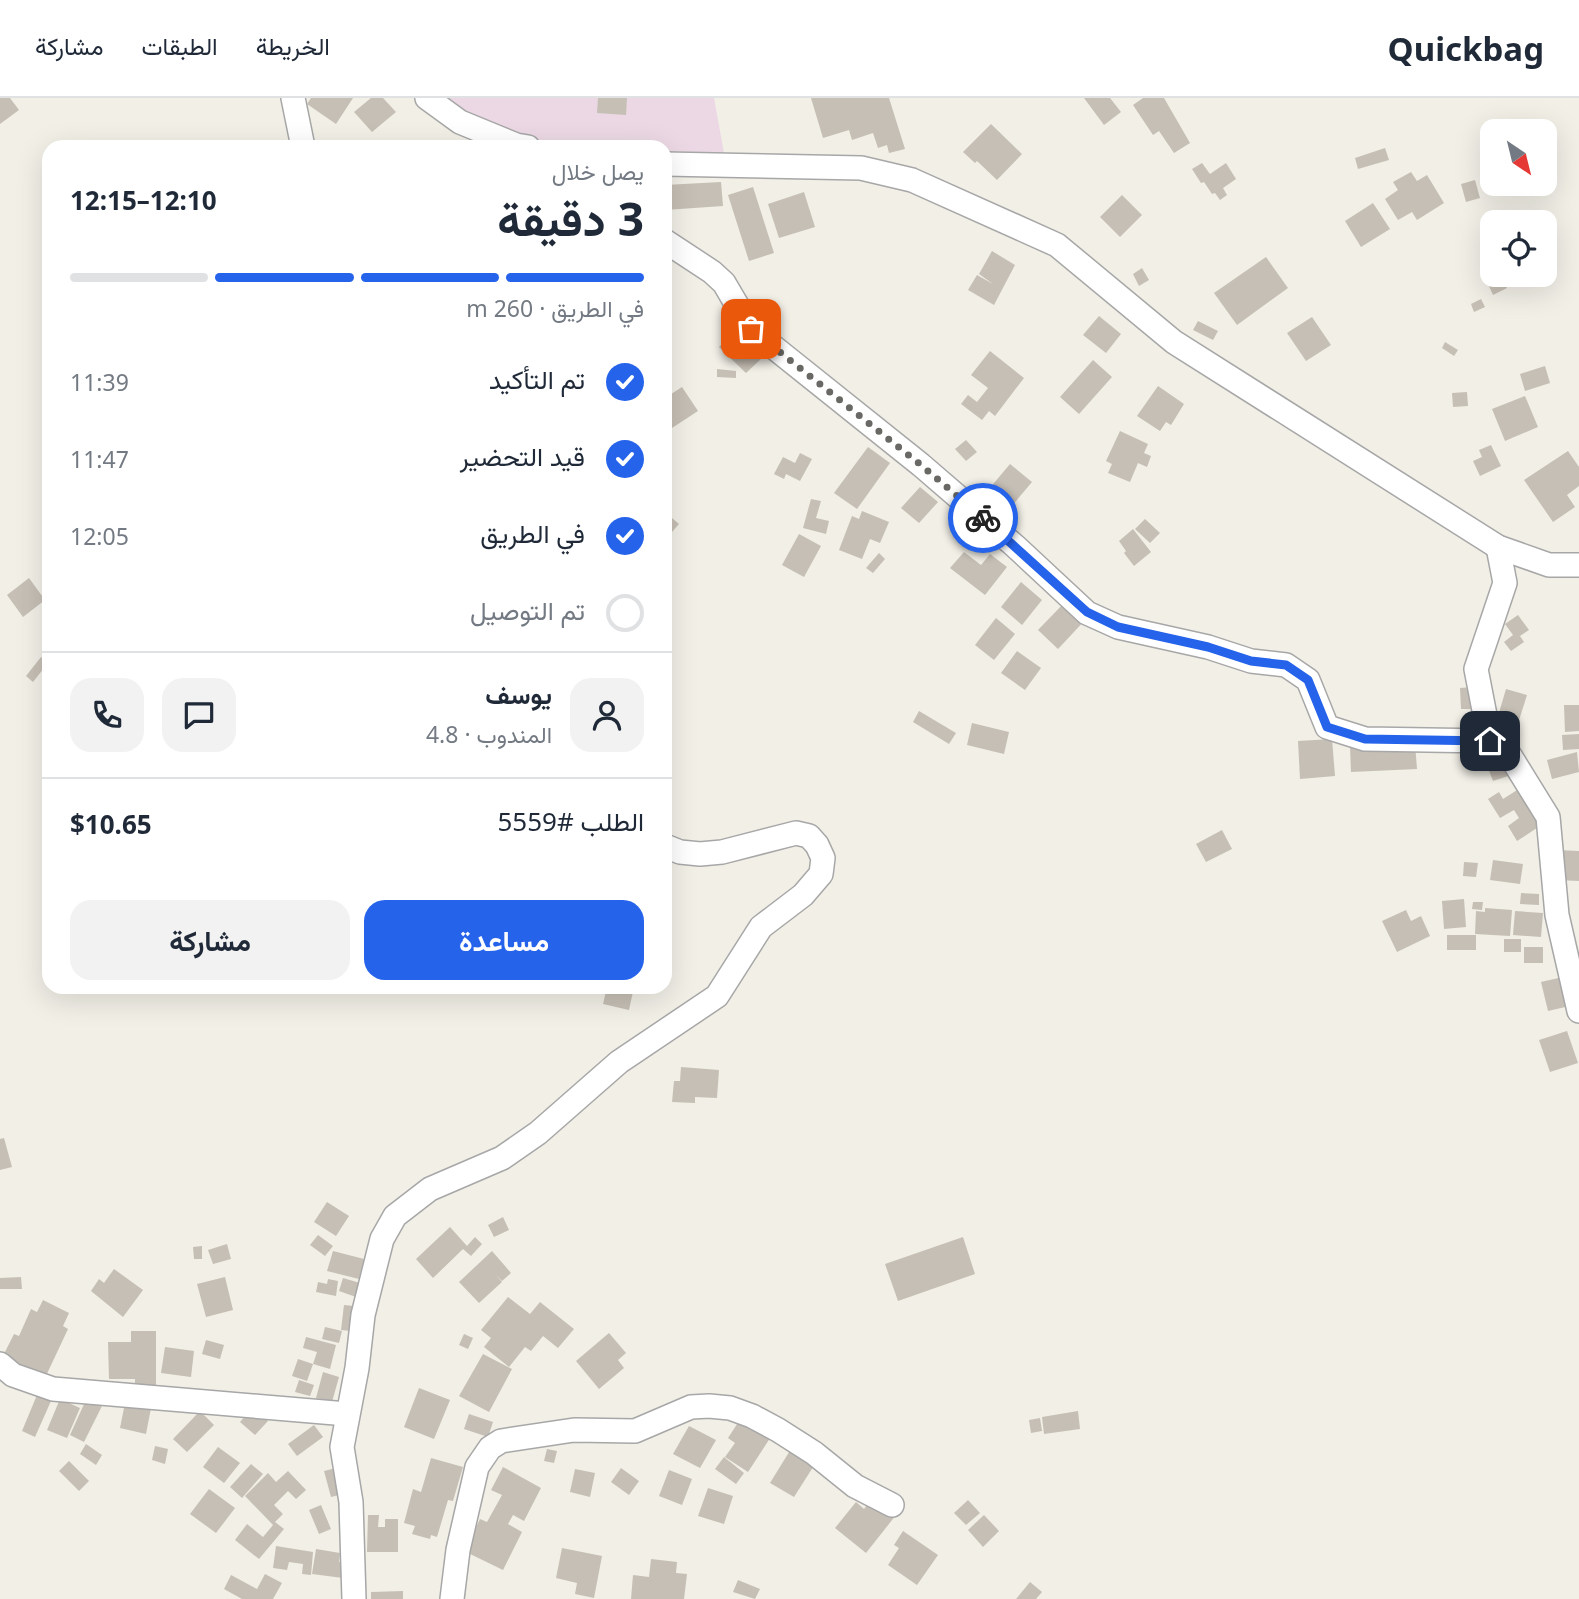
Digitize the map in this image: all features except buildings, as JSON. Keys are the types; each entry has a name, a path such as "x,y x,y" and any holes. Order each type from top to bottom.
{"street":[{"path":"293,98 302,140"},
{"path":"427,98 460,122 504,140"},
{"path":"672,164 861,168 912,180 1057,245 1174,342 1498,547 1549,565 1579,565"},
{"path":"672,246 724,283 751,329 760,337 921,465 1087,612 1118,627 1208,647 1251,661 1286,665 1308,680 1327,727 1365,739 1490,741 1509,754 1548,817 1557,915 1579,1011"},
{"path":"1490,741 1476,669 1506,583 1498,547"},
{"path":"354,1599 351,1502 342,1447 358,1368 363,1315 382,1240 395,1216 430,1189 502,1158 538,1133 619,1062 718,996 761,927 803,895 821,874 823,858 809,836 796,833 722,852 700,854 672,849"},
{"path":"0,1364 13,1375 53,1389 347,1414"},
{"path":"452,1599 458,1550 477,1466 490,1448 501,1441 574,1430 635,1431 691,1407 730,1408 778,1430 814,1453 855,1486 892,1505"}],"shaded area":[{"path":"439,98 714,98 724,153 672,151 672,140 533,140 481,122"}],"way so far":[{"path":"751,329 983,518"}],"route":[{"path":"983,518 1087,612 1118,627 1208,647 1251,661 1286,665 1308,680 1327,727 1365,739 1490,741"}]}
